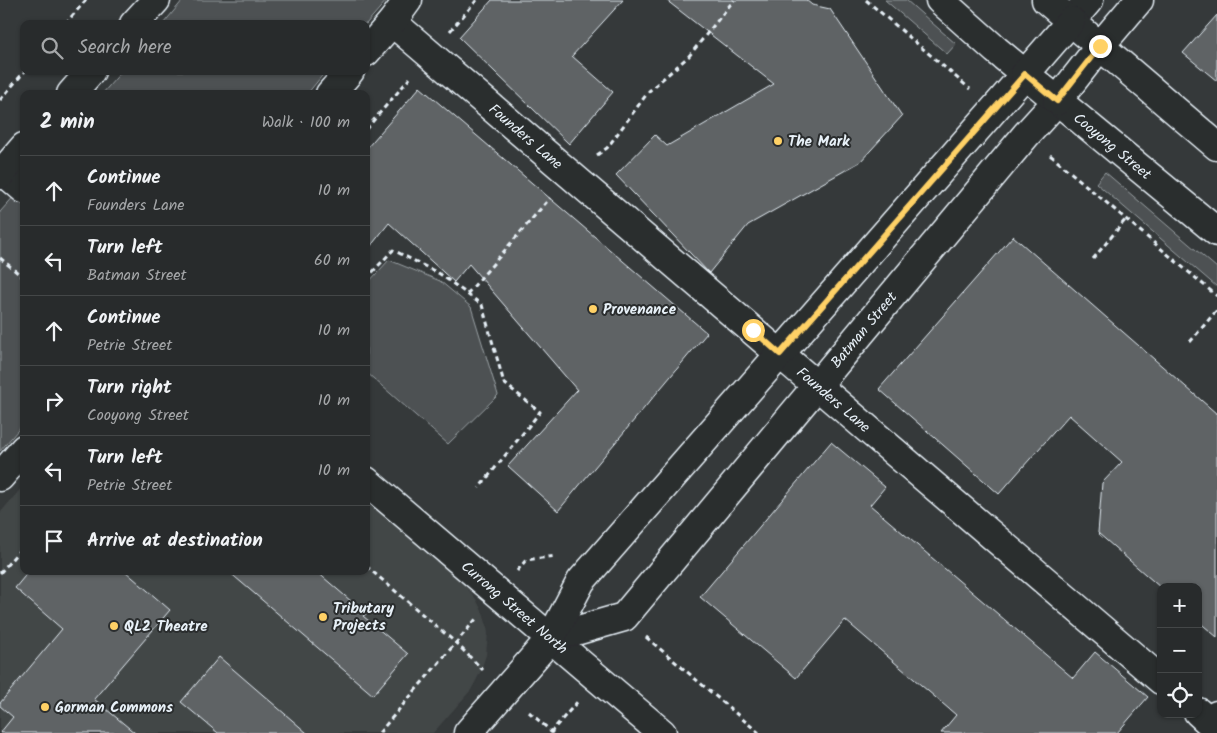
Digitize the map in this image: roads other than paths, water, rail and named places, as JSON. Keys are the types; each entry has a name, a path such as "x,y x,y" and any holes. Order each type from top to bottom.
{"street":[{"path":"138,20 156,0"},
{"path":"370,47 408,0"},
{"name":"Cooyong Street","path":"940,0 996,50 1217,232"},
{"path":"1046,0 1217,146"},
{"path":"468,733 550,638 581,581 1089,0"},
{"name":"Batman Street","path":"550,638 624,617 1026,135 1057,101 1139,0"},
{"name":"Founders Lane","path":"392,22 1157,677"},
{"path":"74,90 88,75"},
{"path":"333,90 347,75"},
{"path":"20,152 2,173 20,185"},
{"path":"0,477 20,454"},
{"name":"Currong Street North","path":"370,484 662,733"},
{"path":"1202,716 1210,723 1217,716"}],"place":[{"name":"The Mark","path":"778,141"},
{"name":"Provenance","path":"593,309"},
{"name":"Tributary Projects","path":"323,617"},
{"name":"QL2 Theatre","path":"114,626"},
{"name":"Gorman Commons","path":"45,707"}]}
